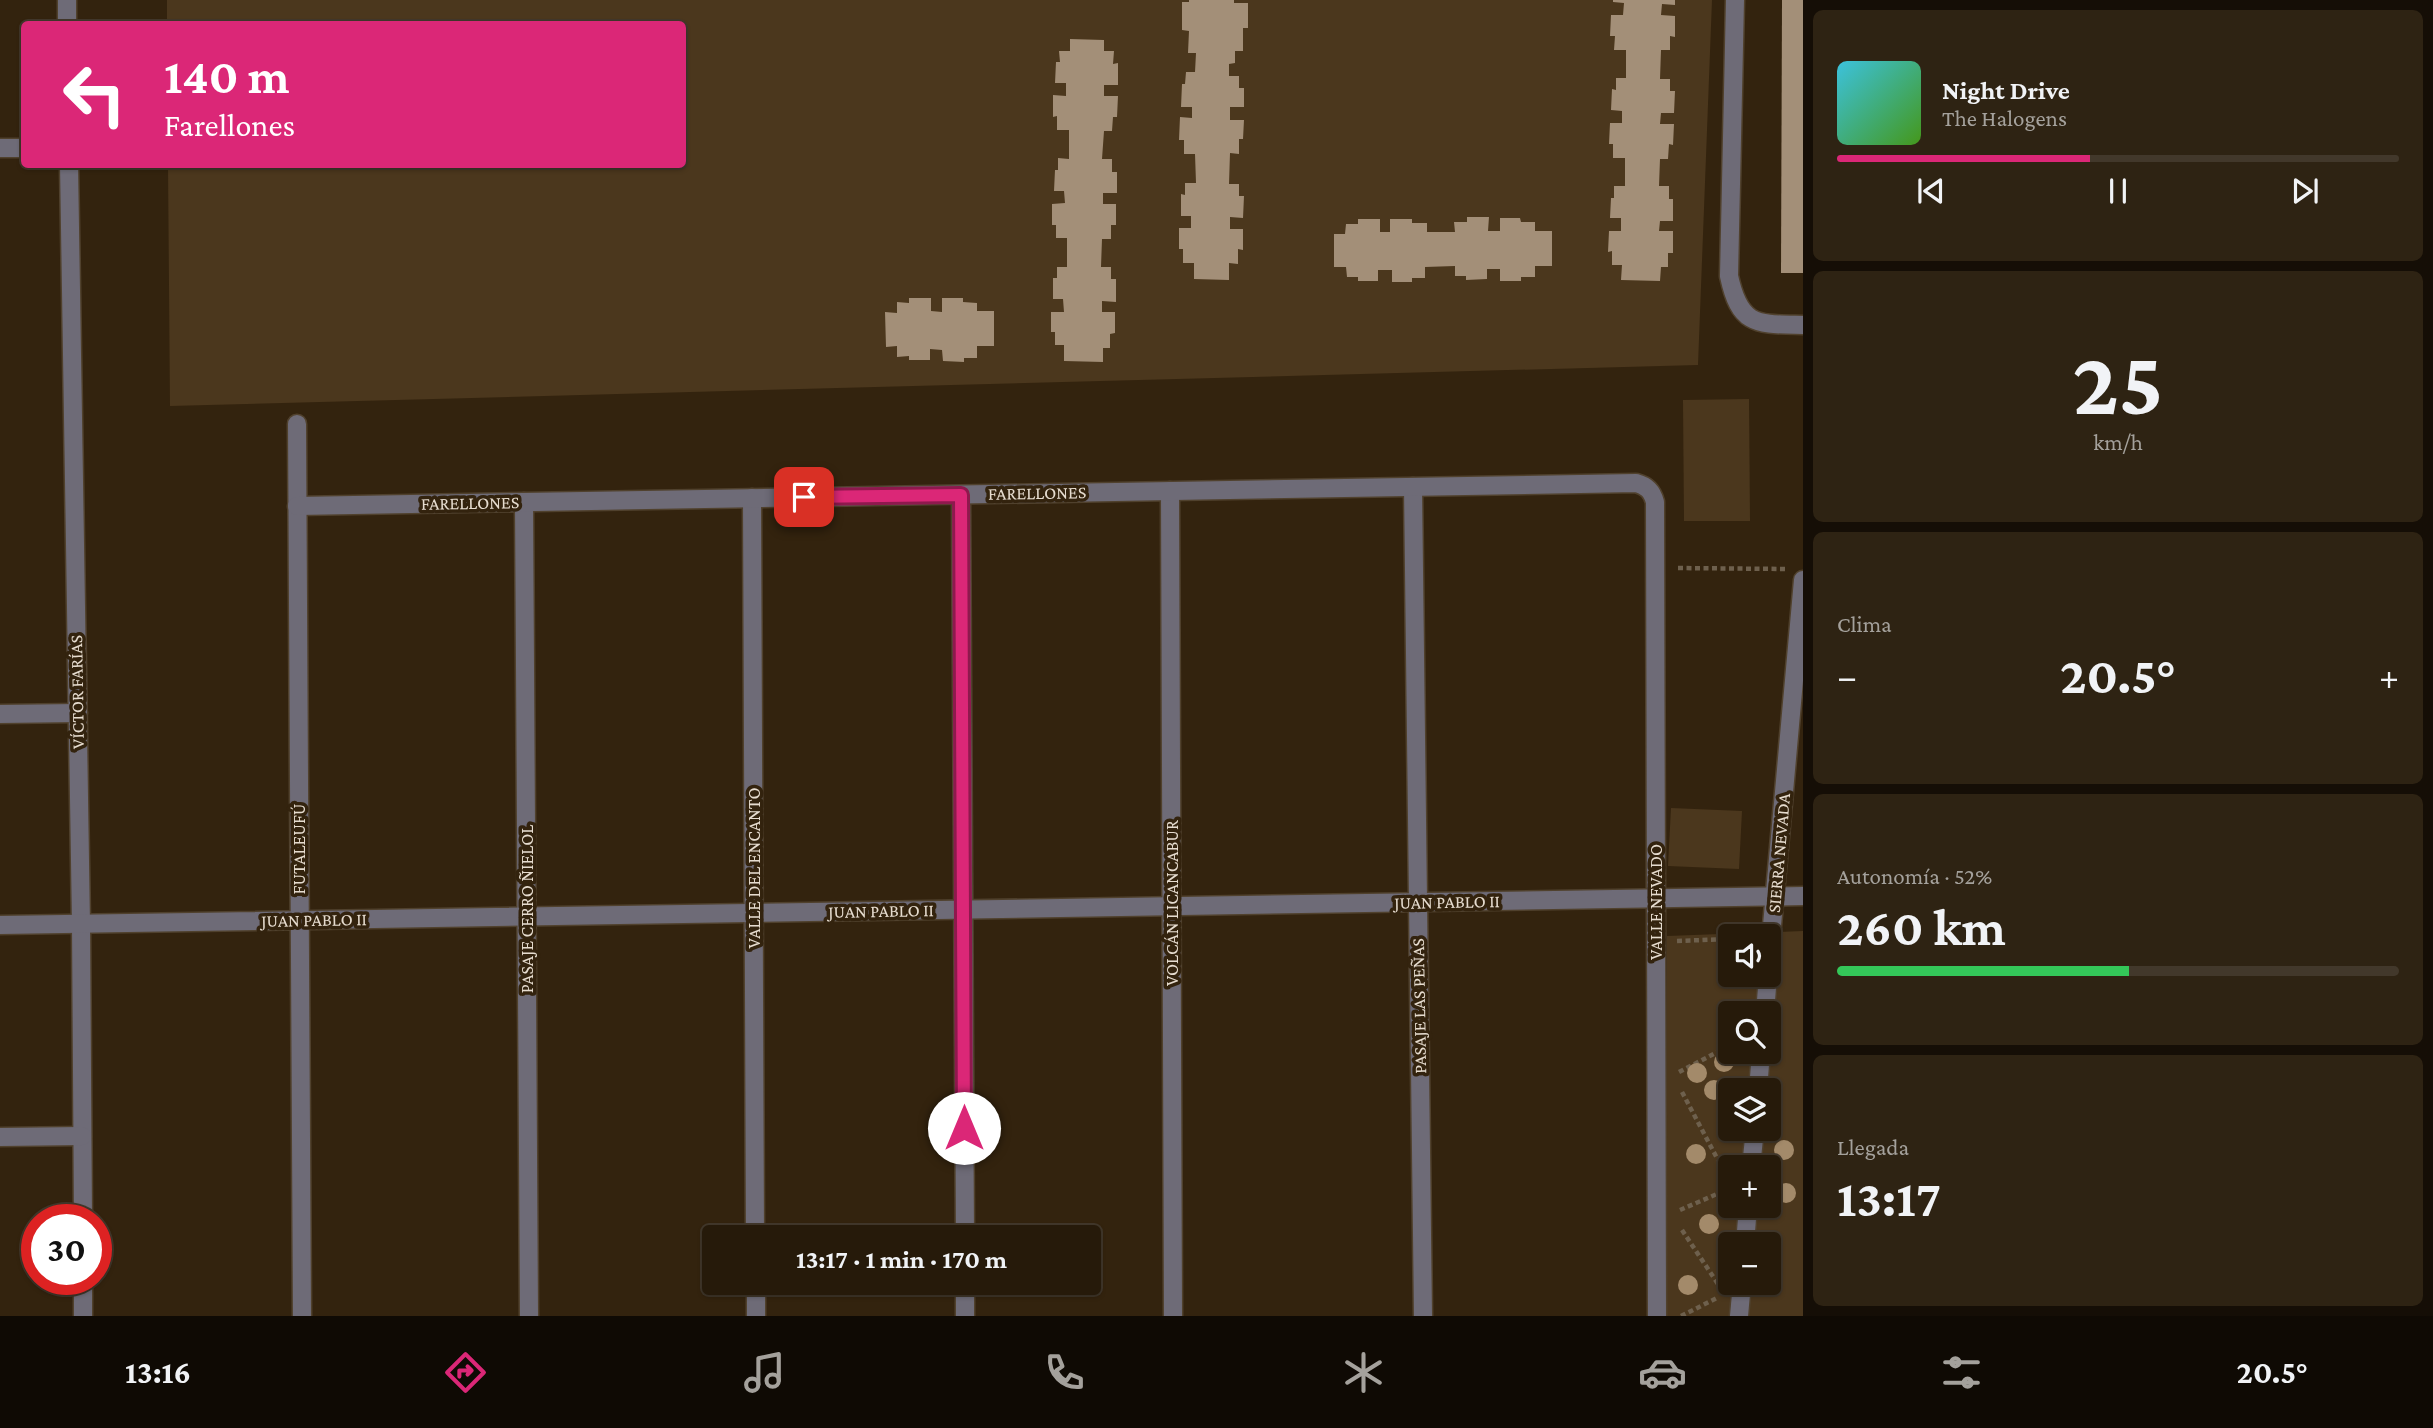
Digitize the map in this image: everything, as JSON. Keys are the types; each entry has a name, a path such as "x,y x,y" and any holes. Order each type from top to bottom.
{"street":[{"path":"67,0 67,21"},
{"path":"1735,0 1729,276 1735,301 1747,316 1761,324 1803,325"},
{"path":"0,148 21,148"},
{"name":"VÍCTOR FARÍAS","path":"69,168 83,1204"},
{"name":"FUTALEUFÚ","path":"297,424 302,1316"},
{"name":"FARELLONES","path":"297,506 1636,483 1649,489"},
{"name":"PASAJE LAS PEÑAS","path":"1413,487 1423,1316"},
{"name":"VALLE NEVADO","path":"1649,489 1655,502 1657,1316"},
{"name":"VOLCÁN LICANCABUR","path":"1170,491 1173,1316"},
{"path":"961,495 965,1225"},
{"name":"VALLE DEL ENCANTO","path":"752,498 755,1225"},
{"name":"PASAJE CERRO ÑIELOL","path":"524,502 529,1316"},
{"name":"SIERRA NEVADA","path":"1772,924 1796,574"},
{"path":"0,714 78,713"},
{"name":"JUAN PABLO II","path":"0,925 1803,896"},
{"path":"0,1137 82,1136"},
{"path":"83,1295 83,1316"},
{"path":"756,1295 756,1316"},
{"path":"965,1295 965,1316"},
{"path":"1739,1316 1741,1295"}],"path":[{"path":"1655,568 1796,574"},
{"path":"1672,1075 1718,1052"},
{"path":"1679,1087 1718,1160"},
{"path":"1671,1213 1718,1191"},
{"path":"1679,1225 1724,1294 1681,1316"}],"shaded area":[{"path":"167,0 1712,0 1698,365 170,406 168,168 686,168 686,21 167,21"},
{"path":"1749,399 1750,521 1684,521 1683,400"},
{"path":"1671,808 1742,811 1739,869 1668,866"},
{"path":"1803,931 1803,1316 1666,1316 1667,936 1718,934 1718,987 1781,987 1781,932"}],"building":[{"path":"1234,0 1234,3 1248,3 1248,28 1243,28 1243,51 1235,51 1235,63 1229,64 1229,76 1239,76 1239,88 1244,88 1244,107 1230,107 1230,120 1244,120 1243,139 1239,139 1239,154 1230,153 1229,184 1239,184 1239,196 1244,196 1243,218 1230,217 1230,229 1243,229 1243,250 1238,249 1238,264 1229,263 1229,280 1194,279 1194,263 1183,263 1183,249 1179,249 1179,228 1191,228 1191,216 1181,216 1181,194 1185,195 1185,183 1196,183 1195,154 1184,154 1184,140 1179,140 1180,117 1192,118 1192,107 1181,107 1182,84 1185,84 1186,72 1195,72 1196,53 1188,53 1189,31 1182,30 1182,2"},
{"path":"1613,0 1675,0 1675,5 1662,4 1661,15 1675,16 1675,37 1670,36 1670,50 1661,50 1660,79 1670,79 1670,91 1675,91 1674,113 1661,113 1660,124 1674,124 1673,145 1669,144 1668,159 1660,159 1659,186 1669,186 1669,199 1673,199 1673,221 1660,221 1659,231 1673,231 1673,253 1668,253 1668,267 1661,267 1660,281 1621,280 1622,265 1612,265 1612,251 1608,252 1609,231 1621,231 1621,218 1610,218 1614,186 1625,186 1625,158 1613,158 1613,144 1609,144 1610,123 1622,123 1622,111 1611,110 1612,89 1616,90 1616,78 1626,78 1626,50 1614,50 1615,36 1610,36 1611,15 1623,15 1624,3"},
{"path":"1782,0 1803,0 1803,273 1781,273"},
{"path":"1070,39 1104,40 1104,51 1114,51 1113,64 1118,63 1118,85 1104,85 1104,96 1118,96 1117,117 1113,117 1112,131 1104,131 1102,159 1112,159 1112,172 1117,172 1117,193 1103,193 1103,204 1116,204 1116,225 1111,225 1111,239 1102,239 1101,267 1111,267 1111,279 1116,279 1116,302 1102,301 1102,312 1115,312 1115,333 1110,334 1110,348 1103,348 1103,362 1064,361 1064,345 1055,345 1055,332 1051,332 1051,312 1064,312 1063,299 1053,299 1053,278 1057,278 1057,267 1067,267 1067,238 1056,238 1056,225 1052,225 1052,204 1065,203 1064,191 1054,191 1055,170 1058,170 1058,158 1069,159 1069,130 1057,130 1057,116 1053,117 1053,95 1066,96 1066,83 1055,83 1056,62 1060,62 1059,51 1070,51"},
{"path":"1467,217 1489,217 1488,231 1500,231 1500,218 1520,218 1521,222 1535,222 1535,231 1552,231 1552,266 1535,266 1535,277 1521,277 1521,281 1500,281 1500,269 1487,269 1487,279 1466,280 1466,276 1455,276 1455,266 1425,267 1425,278 1412,278 1412,282 1392,282 1392,270 1378,270 1378,281 1358,281 1358,277 1347,277 1346,267 1334,267 1334,234 1345,234 1346,224 1358,224 1358,219 1380,219 1380,232 1390,232 1390,219 1412,219 1412,223 1427,223 1427,232 1455,232 1454,222 1467,222"},
{"path":"909,298 931,298 931,311 942,312 942,298 963,298 963,302 977,303 977,311 994,311 994,346 977,346 977,358 964,358 964,362 943,361 942,350 930,349 930,360 897,357 897,346 886,347 885,312 897,313 897,302 909,303"}],"route":[{"path":"804,497 961,495 964,1128"}]}
